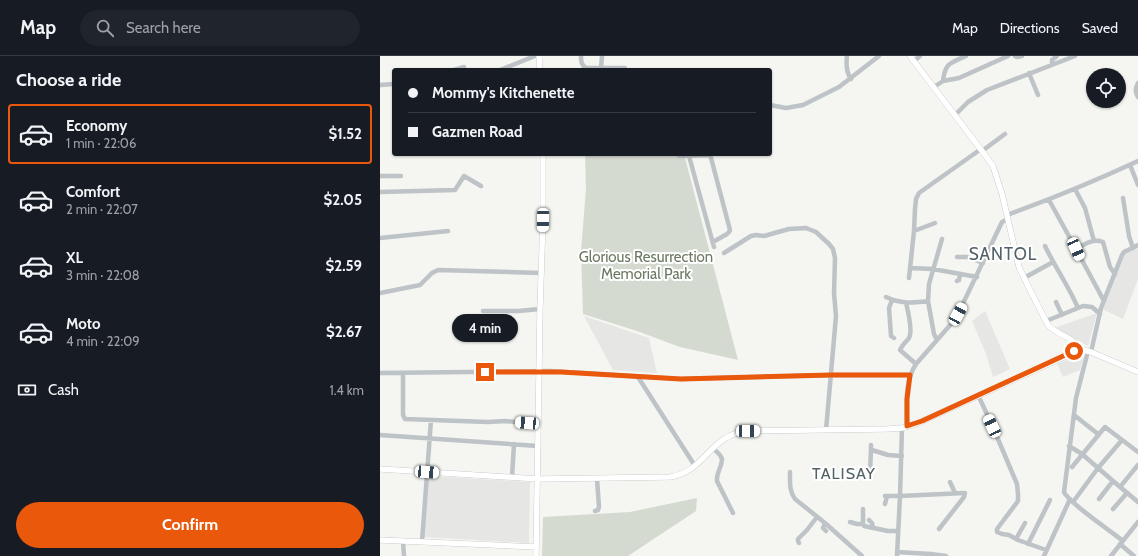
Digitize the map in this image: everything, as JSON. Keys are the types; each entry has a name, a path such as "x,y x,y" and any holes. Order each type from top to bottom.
{"main road":[{"path":"540,56 540,68"},
{"path":"910,56 990,162 996,175 1018,262 1024,278 1046,321 1053,330 1077,345 1080,350"},
{"path":"536,556 540,309 543,225 543,156"},
{"path":"380,469 538,479 670,477 687,472 727,436 736,432 905,427 922,421 1061,357 1080,350 1089,351 1138,372"},
{"path":"380,540 536,547"}],"street":[{"path":"505,68 535,56"},
{"path":"582,56 582,64 586,68 625,68"},
{"path":"601,68 602,56"},
{"path":"847,56 847,70 851,78"},
{"path":"772,105 786,108 803,105 839,87 880,56"},
{"path":"914,61 920,56"},
{"path":"943,81 947,66 966,56"},
{"path":"934,87 943,81 959,78 1008,56"},
{"path":"1015,56 1022,56"},
{"path":"1052,64 1052,60 1056,56"},
{"path":"955,115 968,102 987,90 1075,56"},
{"path":"1029,73 1038,95"},
{"path":"380,85 392,84"},
{"path":"1138,84 1135,93 1138,97"},
{"path":"909,278 916,199 918,193 1005,134"},
{"path":"679,156 689,156 714,244 730,230 710,156"},
{"path":"946,556 931,554 897,554 902,456 910,375 916,364 956,318 977,277 1002,222 1007,217 1138,161"},
{"path":"1130,165 1138,185"},
{"path":"380,176 401,176"},
{"path":"380,192 455,190 464,176 481,186"},
{"path":"1075,189 1084,204 1094,241"},
{"path":"1123,198 1128,236 1133,248"},
{"path":"1048,200 1104,301"},
{"path":"914,231 936,223"},
{"path":"724,253 752,236 764,236 794,228 811,229 832,247 835,258 834,293 836,316 826,430"},
{"path":"380,238 448,231"},
{"path":"937,340 934,334 928,300 928,289 942,239"},
{"path":"1076,249 1090,242 1102,241 1110,267 1114,274"},
{"path":"1134,556 1122,543 1065,495 1064,492 1077,391 1100,314 1123,253 1138,245"},
{"path":"1045,246 1078,308"},
{"path":"957,257 967,257 983,263"},
{"path":"1024,278 1053,262"},
{"path":"910,268 977,277"},
{"path":"380,293 420,286 432,273 438,270 541,273"},
{"path":"957,281 959,280 960,275"},
{"path":"886,297 906,303 928,300"},
{"path":"892,300 889,308 891,336 894,338"},
{"path":"1056,302 1062,315"},
{"path":"906,303 910,335 900,350 916,364"},
{"path":"1046,321 1083,306 1090,306 1100,314"},
{"path":"483,311 518,311 540,309"},
{"path":"380,373 539,371 681,379 831,375 910,375"},
{"path":"403,373 403,415 405,419 488,422 505,421 538,424"},
{"path":"638,377 695,466"},
{"path":"978,395 1018,488 1018,501 997,529 997,532 1009,535 1028,544 1046,550"},
{"path":"1074,415 1098,434"},
{"path":"422,542 431,420"},
{"path":"1072,467 1105,427 1138,452"},
{"path":"380,434 538,446"},
{"path":"1044,556 1072,500 1122,440"},
{"path":"512,477 514,444"},
{"path":"1069,446 1082,454 1138,502"},
{"path":"870,473 871,447 888,455 902,456"},
{"path":"713,448 722,459 722,464 716,478 733,513"},
{"path":"1120,487 1138,465"},
{"path":"790,472 790,489 798,502 825,523 862,556"},
{"path":"595,510 598,510 599,507 597,479"},
{"path":"950,482 955,493"},
{"path":"1099,499 1113,482"},
{"path":"886,504 886,496 964,492 965,494 939,529"},
{"path":"1113,509 1127,492"},
{"path":"1028,544 1050,500"},
{"path":"863,509 863,524"},
{"path":"799,543 798,539 817,517"},
{"path":"869,520 872,523 873,528"},
{"path":"850,522 892,532 898,531"},
{"path":"1111,556 1138,522"},
{"path":"825,523 822,526 826,531"},
{"path":"1016,539 1025,523"},
{"path":"403,541 404,556"}],"shaded area":[{"path":"1138,246 1138,279 1123,319 1102,309 1122,254"},
{"path":"985,311 1010,369 993,377 986,354 972,321"},
{"path":"1097,313 1088,346 1054,328"},
{"path":"584,316 649,338 657,373 613,370"},
{"path":"1084,355 1080,370 1063,377 1057,364 1075,356"},
{"path":"427,476 530,482 529,543 424,537"}],"green space":[{"name":"Glorious Resurrection Memorial Park","path":"585,156 685,156 738,360 680,347 637,331 583,314 581,251 586,189"},
{"path":"697,498 696,511 628,556 542,556 543,517 630,512"}],"district":[{"name":"SANTOL","path":"1003,254"},
{"name":"TALISAY","path":"844,473"}],"route":[{"path":"485,372 539,371 681,379 831,375 910,375 907,399 907,426 916,424 1074,351"}]}
